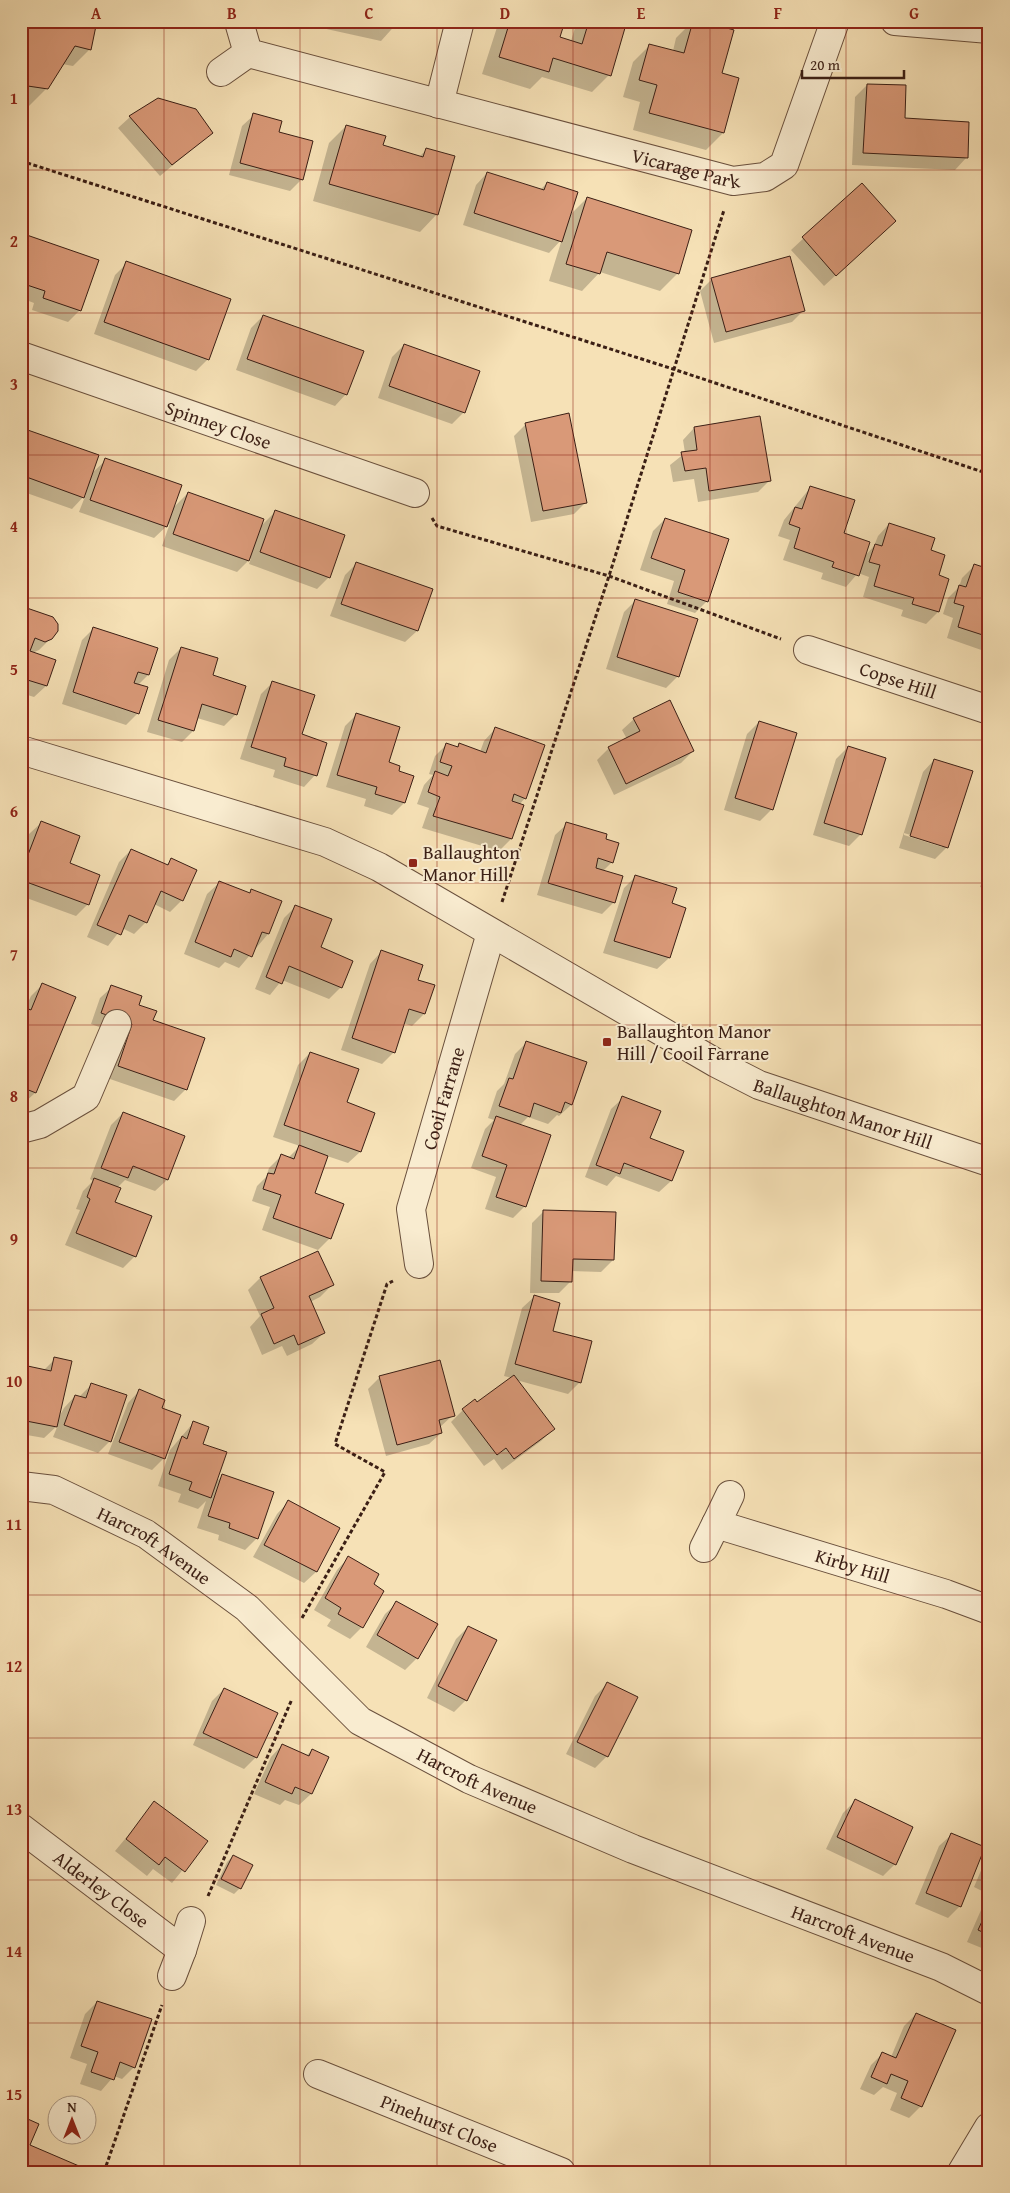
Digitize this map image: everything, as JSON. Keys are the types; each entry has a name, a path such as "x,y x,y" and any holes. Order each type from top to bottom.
{"street":[{"path":"439,104 460,21"},
{"name":"Vicarage Park","path":"248,53 733,181 765,177 784,165 835,21"},
{"path":"895,21 989,29"},
{"path":"221,72 248,53 239,22"},
{"name":"Spinney Close","path":"21,356 415,493"},
{"name":"Copse Hill","path":"808,650 989,710"},
{"name":"Ballaughton Manor Hill","path":"21,750 325,842 379,868 716,1063 758,1085 989,1162"},
{"name":"Cooil Farrane","path":"419,1264 411,1209 491,933"},
{"path":"21,1129 40,1124 86,1097 117,1024"},
{"name":"Harcroft Avenue","path":"21,1486 54,1490 146,1534 248,1608 360,1721 469,1779 633,1849 941,1967 989,1991"},
{"path":"704,1548 730,1495"},
{"name":"Kirby Hill","path":"716,1524 946,1594 989,1610"},
{"name":"Alderley Close","path":"21,1828 182,1950"},
{"path":"172,1976 191,1921"},
{"name":"Pinehurst Close","path":"318,2074 561,2172"},
{"path":"962,2172 989,2128"}],"path":[{"path":"21,162 673,369 989,474"},
{"path":"491,933 609,576 733,181"},
{"path":"415,493 437,526 609,576 808,650"},
{"path":"285,1647 385,1472 335,1444 387,1284 419,1264"},
{"path":"191,1921 212,1890 306,1667"},
{"path":"104,2172 172,1976"}],"building":[{"path":"25,21 97,21 91,50 75,46 48,89 21,85 21,34"},
{"path":"510,21 565,21 560,37 582,44 589,21 627,21 611,76 553,58 549,72 499,57"},
{"path":"693,21 702,21 734,30 722,73 739,78 724,133 649,113 657,85 639,80 649,44 684,53"},
{"path":"867,84 906,85 905,118 969,122 968,158 863,153"},
{"path":"158,98 196,109 213,133 172,165 129,116"},
{"path":"253,113 282,121 279,132 313,141 303,180 240,163"},
{"path":"346,125 386,136 383,145 423,157 426,148 455,156 438,215 329,184"},
{"path":"487,172 544,190 547,182 578,192 562,242 474,213"},
{"path":"862,183 896,221 836,276 802,237"},
{"path":"587,197 692,230 679,274 607,252 600,274 566,264"},
{"path":"21,233 99,260 81,311 43,298 45,291 21,283"},
{"path":"790,256 805,311 726,332 711,278"},
{"path":"126,261 231,299 209,360 104,322"},
{"path":"263,315 364,351 347,395 247,359"},
{"path":"404,344 480,371 465,413 389,386"},
{"path":"569,413 587,503 543,511 525,423"},
{"path":"760,416 771,481 709,491 706,468 685,471 681,452 697,450 694,427"},
{"path":"22,428 99,455 84,498 21,475"},
{"path":"105,458 182,485 167,527 90,500"},
{"path":"810,486 855,500 844,533 870,542 859,576 832,567 834,562 794,548 800,528 789,524 795,507 802,509"},
{"path":"188,492 264,519 249,561 173,534"},
{"path":"275,510 345,535 330,578 260,552"},
{"path":"665,518 729,539 708,602 678,592 685,570 651,558"},
{"path":"889,523 935,538 931,550 945,555 939,575 949,579 939,612 912,604 914,598 874,586 880,565 869,562 875,544 882,546"},
{"path":"356,562 433,589 418,631 341,604"},
{"path":"974,564 989,569 989,637 958,627 964,606 954,603 959,585 966,587"},
{"path":"635,599 698,619 679,677 617,657"},
{"path":"21,606 53,617 58,624 58,631 52,639 45,642 35,638 30,651 56,660 47,686 21,678"},
{"path":"93,627 158,648 149,675 138,672 134,683 148,687 139,714 73,692"},
{"path":"181,647 218,658 213,675 246,686 237,715 202,704 194,731 158,720"},
{"path":"272,681 315,695 302,734 327,743 317,776 284,766 286,758 251,747"},
{"path":"670,700 694,751 626,784 608,747 640,731 633,718"},
{"path":"356,713 400,727 389,762 400,766 399,771 414,776 405,803 375,794 377,787 337,775"},
{"path":"759,721 797,733 773,810 735,798"},
{"path":"495,727 545,745 526,799 514,794 512,801 524,805 512,839 433,816 440,797 428,792 435,771 448,776 452,766 440,762 446,743 458,747 459,743 486,753"},
{"path":"848,746 886,758 862,835 824,823"},
{"path":"934,759 973,771 948,848 910,836"},
{"path":"41,821 80,836 70,863 100,875 89,905 21,880 21,873"},
{"path":"566,822 607,834 606,839 619,843 613,863 598,858 596,868 623,876 615,903 548,883"},
{"path":"131,849 168,865 171,858 197,870 183,901 161,891 147,923 129,915 121,935 97,925"},
{"path":"635,875 677,888 672,903 686,908 670,958 614,941"},
{"path":"219,881 250,893 251,889 282,901 269,934 262,932 252,957 234,949 231,957 195,942"},
{"path":"295,905 332,919 321,947 353,961 342,988 289,966 282,984 266,977"},
{"path":"381,950 423,965 418,980 435,985 425,1014 409,1009 395,1053 352,1038"},
{"path":"42,983 76,997 36,1093 21,1087 21,1006 31,1010"},
{"path":"111,985 142,996 139,1005 157,1011 153,1020 205,1038 187,1090 118,1066 132,1024 101,1013"},
{"path":"526,1041 587,1062 572,1105 565,1102 561,1113 534,1103 530,1117 499,1106 509,1078 513,1079"},
{"path":"310,1052 359,1069 347,1102 375,1113 361,1152 284,1125"},
{"path":"622,1096 661,1111 650,1138 684,1151 672,1181 624,1163 620,1174 596,1165"},
{"path":"123,1112 185,1136 168,1180 133,1166 128,1178 101,1168"},
{"path":"496,1116 551,1135 526,1207 496,1197 507,1165 482,1156"},
{"path":"299,1145 328,1156 315,1193 344,1204 331,1239 273,1218 281,1195 263,1189 268,1173 274,1174 281,1154 294,1159"},
{"path":"94,1178 121,1188 115,1202 152,1216 136,1257 76,1233 90,1199 87,1197"},
{"path":"543,1210 616,1212 614,1260 573,1259 572,1282 541,1281"},
{"path":"318,1251 334,1285 309,1296 325,1333 298,1345 294,1335 274,1344 261,1314 274,1308 260,1277"},
{"path":"534,1295 560,1303 553,1331 592,1341 581,1383 515,1364"},
{"path":"54,1357 72,1361 57,1427 21,1420 23,1365 51,1371"},
{"path":"440,1360 455,1416 439,1420 442,1433 397,1445 379,1376"},
{"path":"514,1375 555,1429 514,1459 506,1448 497,1455 462,1409 475,1399 477,1402"},
{"path":"91,1383 127,1395 111,1442 64,1425 75,1395 86,1398"},
{"path":"139,1389 165,1400 162,1408 181,1415 165,1459 119,1442"},
{"path":"193,1421 209,1427 203,1444 227,1452 211,1498 189,1490 192,1482 169,1474 182,1436 187,1439"},
{"path":"222,1474 274,1492 258,1539 229,1528 230,1523 208,1516"},
{"path":"288,1500 340,1528 317,1572 264,1545"},
{"path":"348,1556 379,1574 374,1584 384,1591 363,1628 338,1614 341,1608 325,1598"},
{"path":"396,1601 438,1624 418,1659 377,1635"},
{"path":"468,1626 497,1640 467,1701 438,1686"},
{"path":"607,1682 638,1697 608,1757 577,1742"},
{"path":"224,1688 278,1713 257,1758 203,1733"},
{"path":"282,1744 309,1756 312,1749 329,1757 312,1794 295,1787 292,1794 265,1782"},
{"path":"855,1799 913,1827 896,1865 837,1837"},
{"path":"154,1801 208,1841 185,1872 165,1857 159,1865 126,1839"},
{"path":"951,1833 985,1847 961,1907 926,1893"},
{"path":"233,1855 253,1865 241,1889 221,1879"},
{"path":"989,1906 989,1935 978,1930"},
{"path":"97,2001 152,2019 135,2068 120,2062 114,2080 91,2072 98,2052 81,2046"},
{"path":"916,2013 956,2030 922,2107 901,2098 908,2081 891,2074 887,2084 871,2077 882,2052 896,2058"},
{"path":"21,2116 39,2124 30,2145 93,2172 21,2172"}],"place":[{"name":"Ballaughton Manor Hill","path":"413,863"},
{"name":"Ballaughton Manor Hill / Cooil Farrane","path":"607,1042"}]}
